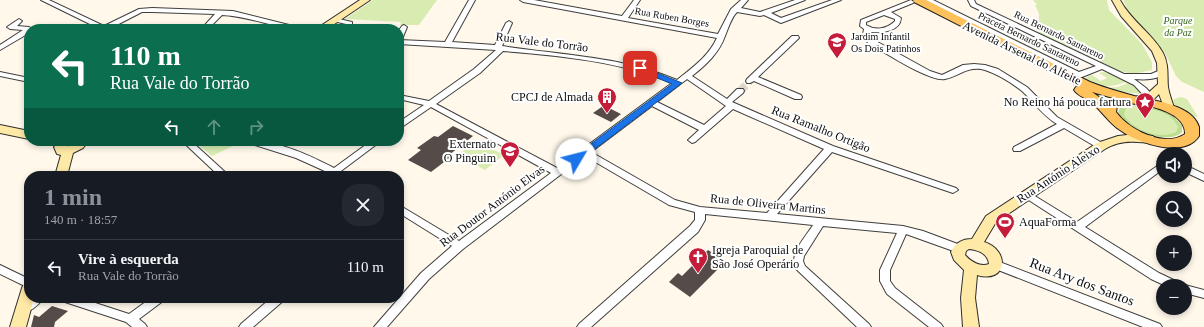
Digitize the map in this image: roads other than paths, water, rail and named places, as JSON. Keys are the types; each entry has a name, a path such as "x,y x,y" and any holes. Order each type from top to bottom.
{"main road":[{"name":"Avenida Arsenal do Alfeite","path":"912,1 1086,85 1101,91 1139,98 1174,111"},
{"name":"Avenida Arsenal do Alfeite","path":"912,1 1079,89 1094,98 1125,128 1149,139 1174,143 1187,140"},
{"path":"1112,115 1110,106 1113,102 1139,98"},
{"path":"1174,111 1204,125"},
{"path":"1174,111 1192,127 1193,134 1187,140"},
{"path":"1187,140 1204,137"}],"street":[{"path":"44,0 95,24"},
{"path":"329,24 366,0"},
{"path":"447,44 472,0"},
{"name":"Rua Ruben Borges","path":"524,0 722,37"},
{"path":"624,19 637,0"},
{"name":"Rua Doutor António Elvas","path":"404,300 425,276 459,246 688,76 710,57 722,37 734,9 745,0"},
{"path":"734,9 754,14 766,13 802,0"},
{"path":"766,13 781,21 838,0"},
{"name":"Praceta Bernardo Santareno","path":"928,0 1080,75 1101,67"},
{"name":"Rua Bernardo Santareno","path":"971,0 973,5 1093,61 1101,67 1120,74 1138,84 1139,98"},
{"path":"1116,0 1120,10 1156,51 1161,59 1165,99 1174,111"},
{"path":"912,1 863,22 863,26 867,30 866,35 871,41 927,73 935,76 943,77 966,67 974,66 985,67 995,71 1024,89 1054,120 1106,143"},
{"path":"115,24 141,10 233,13 279,24"},
{"path":"208,24 220,13"},
{"path":"867,30 882,30 897,24 898,18 883,13"},
{"path":"335,20 350,24"},
{"path":"19,21 10,27 24,29"},
{"path":"404,123 477,71 499,48 509,24"},
{"path":"0,48 24,33"},
{"path":"794,38 751,80 798,97"},
{"name":"Rua Vale do Torrão","path":"404,42 499,48 619,64 654,73 678,83"},
{"name":"Rua Bernardo Santareno","path":"1120,74 1148,77 1157,75 1163,71"},
{"path":"0,74 24,79"},
{"name":"Rua Ramalho Ortigão","path":"688,76 729,104 830,148 953,190"},
{"path":"1139,98 1163,85"},
{"path":"692,140 729,104 740,91"},
{"path":"404,98 431,104 558,173"},
{"path":"652,103 704,129"},
{"name":"Rua António Aleixo","path":"976,245 982,232 991,219 1106,143 1117,131 1112,115"},
{"path":"1017,149 1063,125"},
{"path":"0,129 24,135"},
{"name":"Rua António Aleixo","path":"1106,143 1129,137 1149,139"},
{"path":"61,171 63,146"},
{"path":"191,146 219,171"},
{"path":"269,146 294,153 329,171"},
{"path":"339,171 371,146"},
{"path":"769,217 830,148"},
{"name":"Rua de Oliveira Martins","path":"585,152 672,203 700,210 903,230 919,234 958,249"},
{"path":"1077,227 1156,170"},
{"path":"1192,172 1204,178"},
{"path":"1027,195 1161,279"},
{"path":"583,327 694,230 700,220 700,210"},
{"path":"404,211 459,246"},
{"path":"820,222 800,255 798,261 800,268 865,327"},
{"path":"903,230 885,270 885,281 891,291 937,327"},
{"path":"968,244 976,245 983,247 994,256 997,265 994,269 984,272 971,268 959,257 958,249 962,246 968,244"},
{"name":"Rua Ary dos Santos","path":"997,265 1156,327"},
{"path":"971,268 968,298 971,327"},
{"path":"0,269 24,281"},
{"path":"1192,291 1204,294"},
{"path":"18,327 24,303"},
{"path":"22,310 31,303"},
{"path":"81,303 130,319 141,327"},
{"path":"130,319 152,303"},
{"path":"245,327 273,303"},
{"name":"Rua Doutor António Elvas","path":"380,327 401,303"}],"tunnel":[{"path":"740,91 750,81"}],"place":[{"name":"Jardim Infantil Os Dois Patinhos","path":"837,59"},
{"name":"CPCJ de Almada","path":"607,114"},
{"name":"No Reino há pouca fartura","path":"1145,119"},
{"name":"Externato O Pinguim","path":"510,168"},
{"name":"AquaForma","path":"1005,239"},
{"name":"Igreja Paroquial de São José Operário","path":"698,274"}],"park label":[{"name":"Parque da Paz","path":"1178,26"}]}
